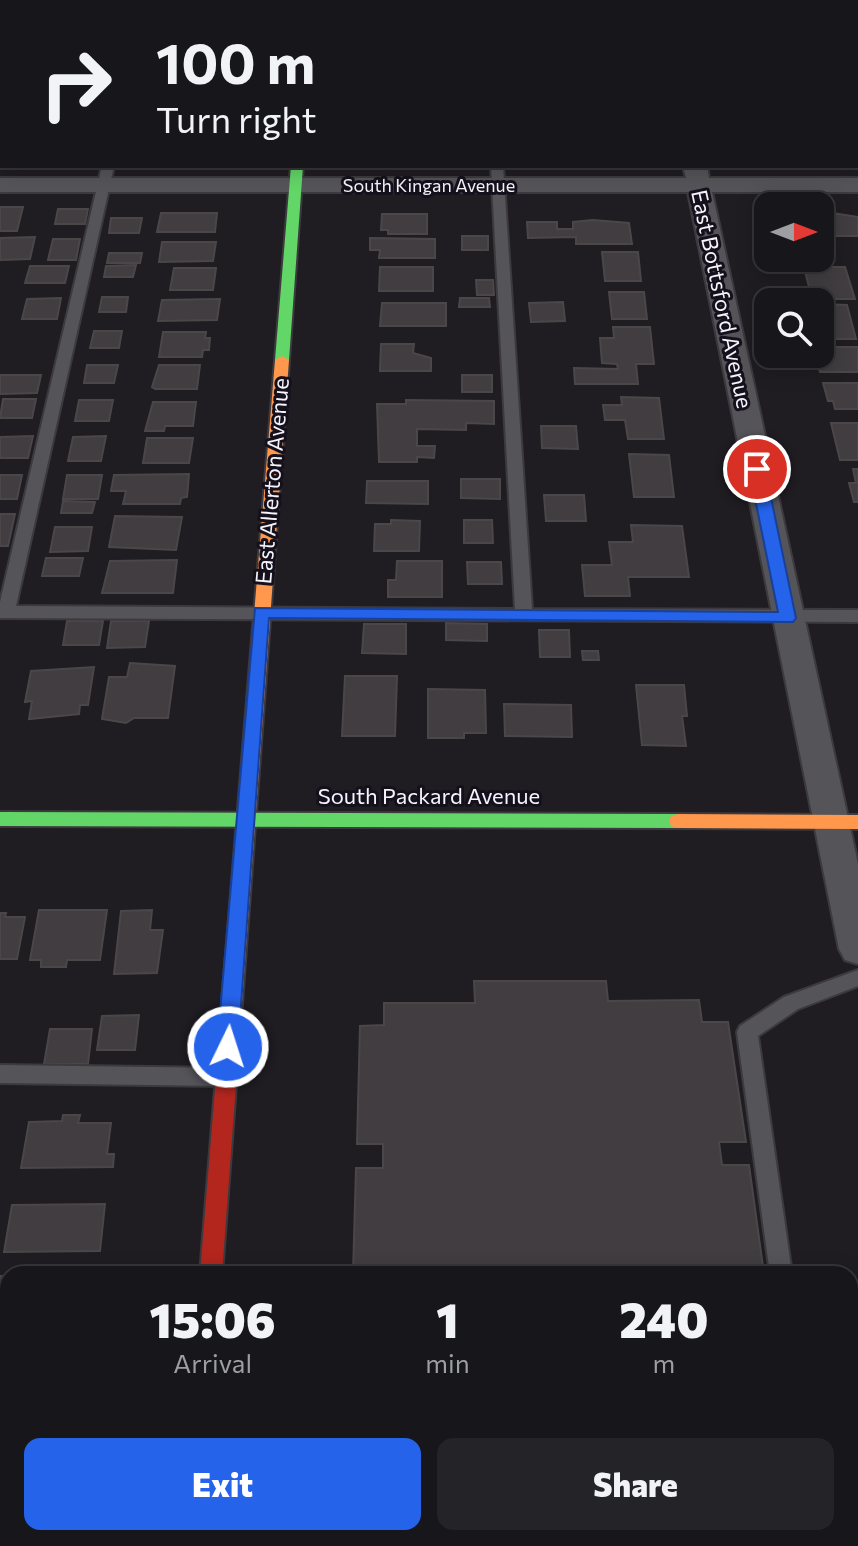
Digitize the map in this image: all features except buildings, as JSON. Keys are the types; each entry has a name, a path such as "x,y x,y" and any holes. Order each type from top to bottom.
{"street":[{"name":"South Kingan Avenue","path":"0,185 106,176 697,176 858,185"},
{"name":"East Allerton Avenue","path":"212,1266 244,819 297,176"},
{"name":"East Bottsford Avenue","path":"697,176 787,618 845,822 858,949"},
{"name":"South Packard Avenue","path":"0,819 845,822"}],"lane":[{"path":"106,176 3,612 858,616"},
{"path":"497,176 524,615"},
{"path":"780,1266 747,1032 791,1003 858,978"},
{"path":"0,1074 225,1077"}],"traffic: fast":[{"path":"282,360 297,168"},
{"path":"0,819 678,821"}],"traffic: slow":[{"path":"232,1003 282,360"},
{"path":"678,821 858,822"}],"traffic: jam":[{"path":"212,1266 232,1003"}],"route":[{"path":"228,1047 261,612 787,618 757,469"}]}
